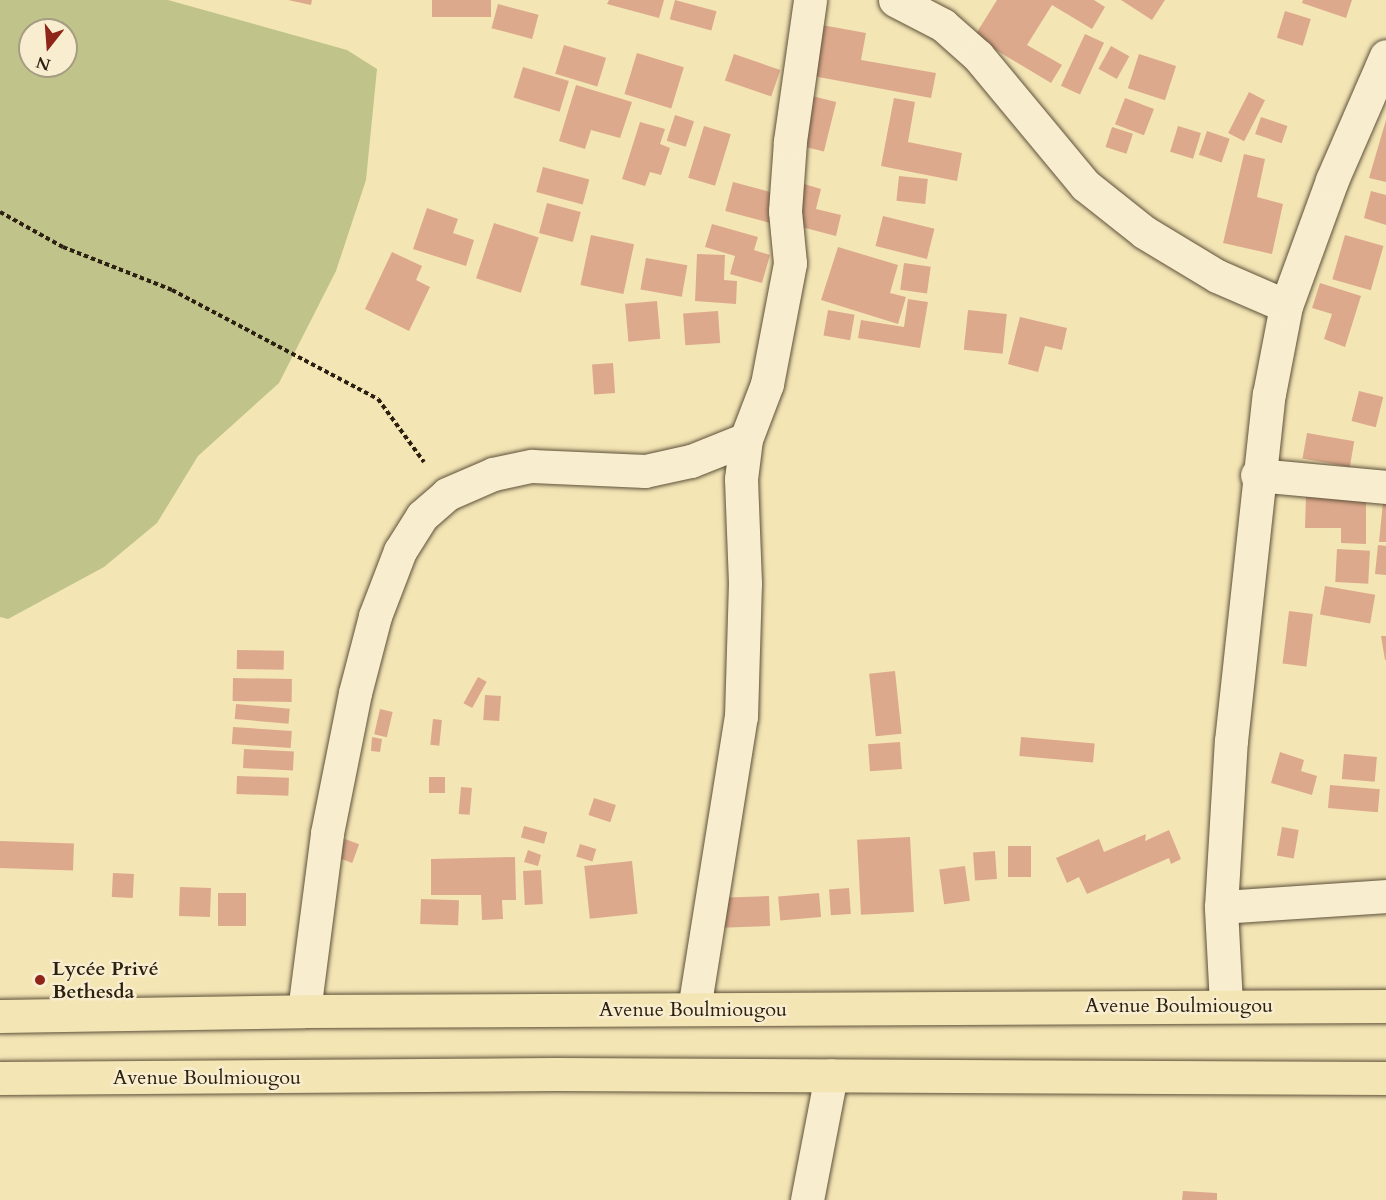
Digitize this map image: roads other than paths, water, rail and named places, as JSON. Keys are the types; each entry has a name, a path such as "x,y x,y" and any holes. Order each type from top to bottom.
{"highway":[{"name":"Avenue Boulmiougou","path":"0,1016 304,1011 1226,1004 1386,1006"},
{"name":"Avenue Boulmiougou","path":"0,1078 831,1076 1386,1078"}],"street":[{"path":"694,1009 741,717 746,583 741,479 746,440 767,384 790,263 785,211 790,141 810,0"},
{"path":"895,0 944,25 978,56 1093,192 1144,232 1217,276 1286,306"},
{"path":"1226,1004 1221,907 1231,741 1257,475 1286,306 1332,180 1386,56"},
{"path":"304,1011 327,833 355,693 375,616 400,551 422,516 447,494 493,474 532,466 645,471 691,461 746,440"},
{"path":"1257,475 1386,487"},
{"path":"1221,907 1386,896"},
{"path":"807,1200 831,1076"}],"place":[{"name":"Lycée Privé Bethesda","path":"40,980"}]}
